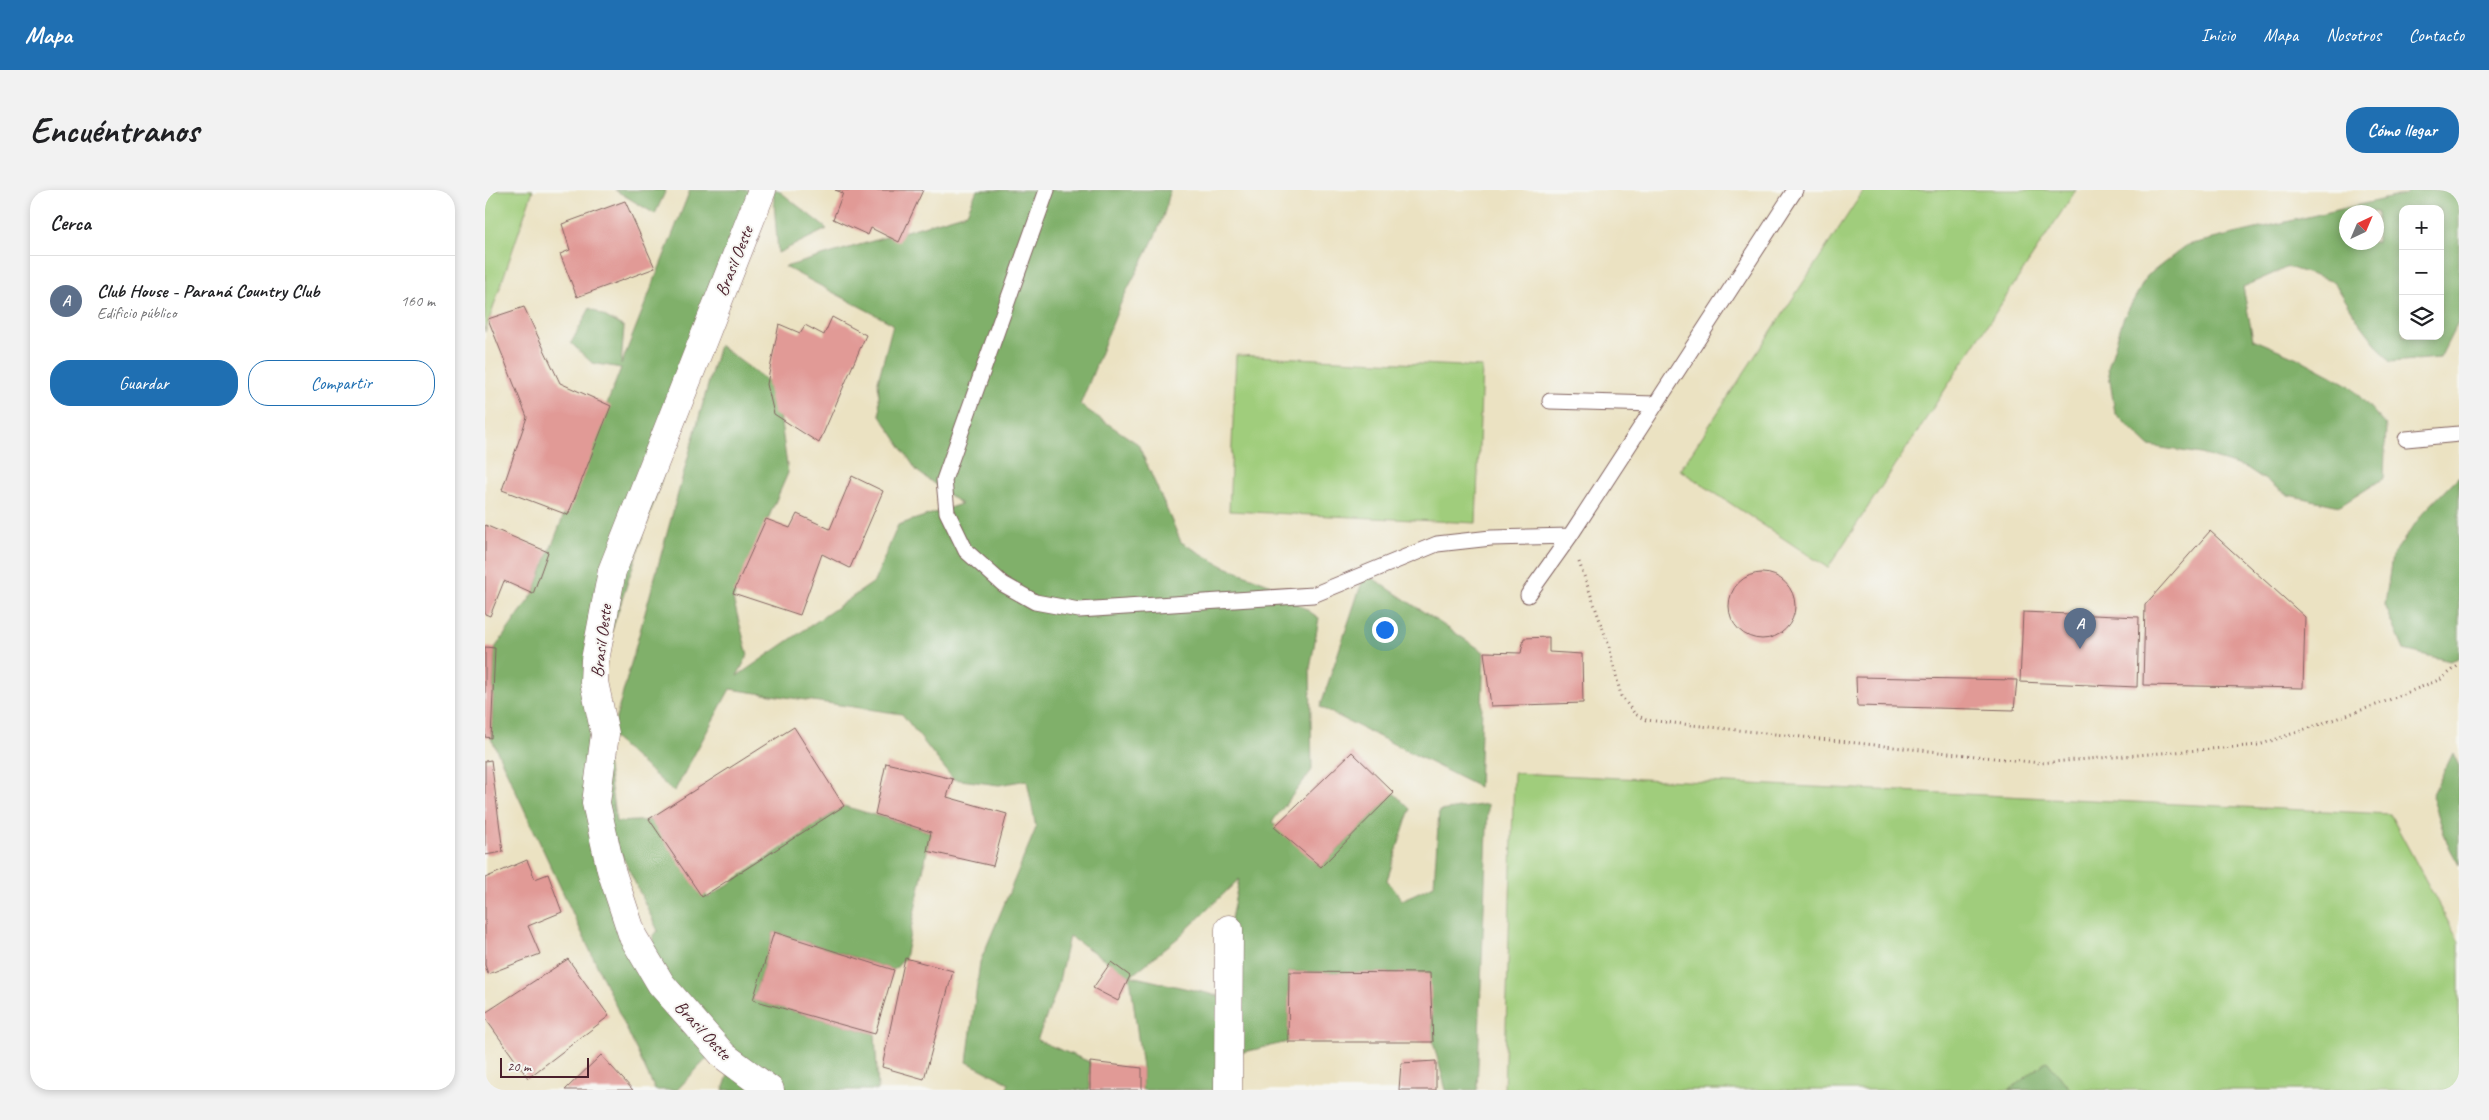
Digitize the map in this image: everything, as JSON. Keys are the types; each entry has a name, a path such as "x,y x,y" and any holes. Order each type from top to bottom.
{"street":[{"name":"Brasil Oeste","path":"762,190 612,571 595,660 594,682 605,734 596,803 611,870 633,937 661,984 724,1056 771,1090"},
{"path":"1228,1090 1229,929"}],"lane":[{"path":"1047,190 944,480 947,512 966,551 1003,584 1035,602 1079,610 1313,595 1437,544 1491,538 1569,536"},
{"path":"1529,595 1795,190"},
{"path":"1550,401 1655,404"},
{"path":"2406,439 2459,434"}],"path":[{"path":"1569,536 1609,646 1621,696 1635,714 1646,720 2040,763 2259,745 2388,700 2441,678 2459,665"}],"green space":[{"path":"485,190 533,190 485,332"},
{"path":"615,190 666,190 655,214"},
{"path":"690,190 756,190 595,682 616,822 656,820 708,898 844,806 931,832 905,958 894,970 774,932 753,1000 875,1034 878,1090 790,1090 716,1049 677,1090 655,1090 491,738 495,648 533,594 621,368 592,363 571,343 590,308 624,327 621,365","holes":["621,853 658,931 653,935 653,963 634,937"]},
{"path":"773,190 778,190 827,229 778,253"},
{"path":"977,190 1170,190 1167,205 1156,235 1120,305 1080,405 1138,444 1181,542 1223,566 1269,584 1319,618 1310,669 1312,770 1272,822 1321,867 1394,793 1410,809 1387,880 1402,900 1434,885 1439,811 1488,804 1477,1090 1446,1090 1433,1042 1429,973 1289,972 1288,1042 1226,1056 1229,929 1239,879 1179,937 1131,976 1224,997 1222,1090 1142,1090 1142,1068 1130,976 1069,936 1057,990 1037,1040 1090,1062 1090,1090 1006,1090 1009,1083 967,1062 980,962 1036,828 1027,780 999,785 953,779 902,714 730,689 674,792 611,736 719,345 773,385 780,415 788,473 733,599 748,655 737,676 874,582 898,525 961,504 917,471 880,415 878,381 893,324 785,267 967,213"},
{"path":"1864,190 2076,190 1828,568 1680,470"},
{"path":"2410,190 2459,190 2459,320 2440,358 2390,362 2359,322 2334,282 2288,267 2243,287 2253,339 2302,360 2350,386 2386,425 2384,478 2340,506 2288,495 2247,468 2201,454 2149,446 2115,413 2108,368 2123,319 2147,276 2187,245 2339,210 2339,250 2384,250 2384,205 2359,205 2406,194"},
{"path":"1236,355 1482,367 1476,523 1229,511"},
{"path":"2459,476 2459,658 2450,661 2404,650 2385,605 2392,556 2423,513"},
{"path":"1365,573 1484,652 1479,787 1320,707"},
{"path":"2453,753 2459,766 2459,865 2447,843 2432,796"},
{"path":"1514,773 2390,814 2459,942 2459,1090 1504,1090"},
{"path":"2047,1061 2071,1090 2009,1090"},
{"path":"732,1064 764,1090 723,1090"}],"building":[{"path":"835,190 923,190 899,242 871,228 868,235 833,219 843,193"},
{"path":"625,201 655,268 577,297 560,254 570,250 562,224"},
{"path":"524,307 560,383 611,406 568,515 502,490 527,417 488,319"},
{"path":"832,317 866,335 819,443 774,414 767,384 779,324 800,333 805,325 824,335"},
{"path":"852,476 883,491 850,568 822,554 800,615 733,593 766,519 790,528 797,514 830,529"},
{"path":"485,525 548,552 533,594 504,581 490,616 485,614"},
{"path":"2210,531 2305,617 2303,688 2143,685 2145,605"},
{"path":"1762,573 1775,576 1785,583 1792,593 1795,606 1792,619 1785,629 1775,636 1762,639 1749,636 1739,629 1732,619 1729,606 1732,593 1739,583 1749,576"},
{"path":"2023,612 2139,617 2137,687 2020,682"},
{"path":"1549,637 1549,652 1582,654 1583,703 1491,706 1484,652 1521,653 1524,638"},
{"path":"485,647 495,648 491,738 485,737"},
{"path":"1856,677 2017,680 2014,710 1857,706"},
{"path":"794,727 844,806 702,897 649,819"},
{"path":"1352,752 1394,793 1321,867 1274,827"},
{"path":"491,760 503,852 485,855 485,761"},
{"path":"886,763 953,779 947,797 1007,814 993,866 927,851 931,832 875,814"},
{"path":"527,860 535,879 548,874 562,912 528,926 540,954 488,974 485,965 485,878"},
{"path":"774,932 894,970 875,1034 753,1000"},
{"path":"905,958 953,971 924,1079 882,1067"},
{"path":"568,959 609,1016 528,1078 485,1018 485,1013"},
{"path":"1111,962 1130,976 1118,1001 1093,988"},
{"path":"1289,972 1430,973 1433,1042 1288,1042"},
{"path":"601,1055 633,1090 565,1090"},
{"path":"1436,1061 1436,1090 1399,1090 1401,1063"},
{"path":"1090,1062 1142,1068 1142,1090 1090,1090"}],"place":[{"name":"Club House - Paraná Country Club","path":"2080,649"}]}
